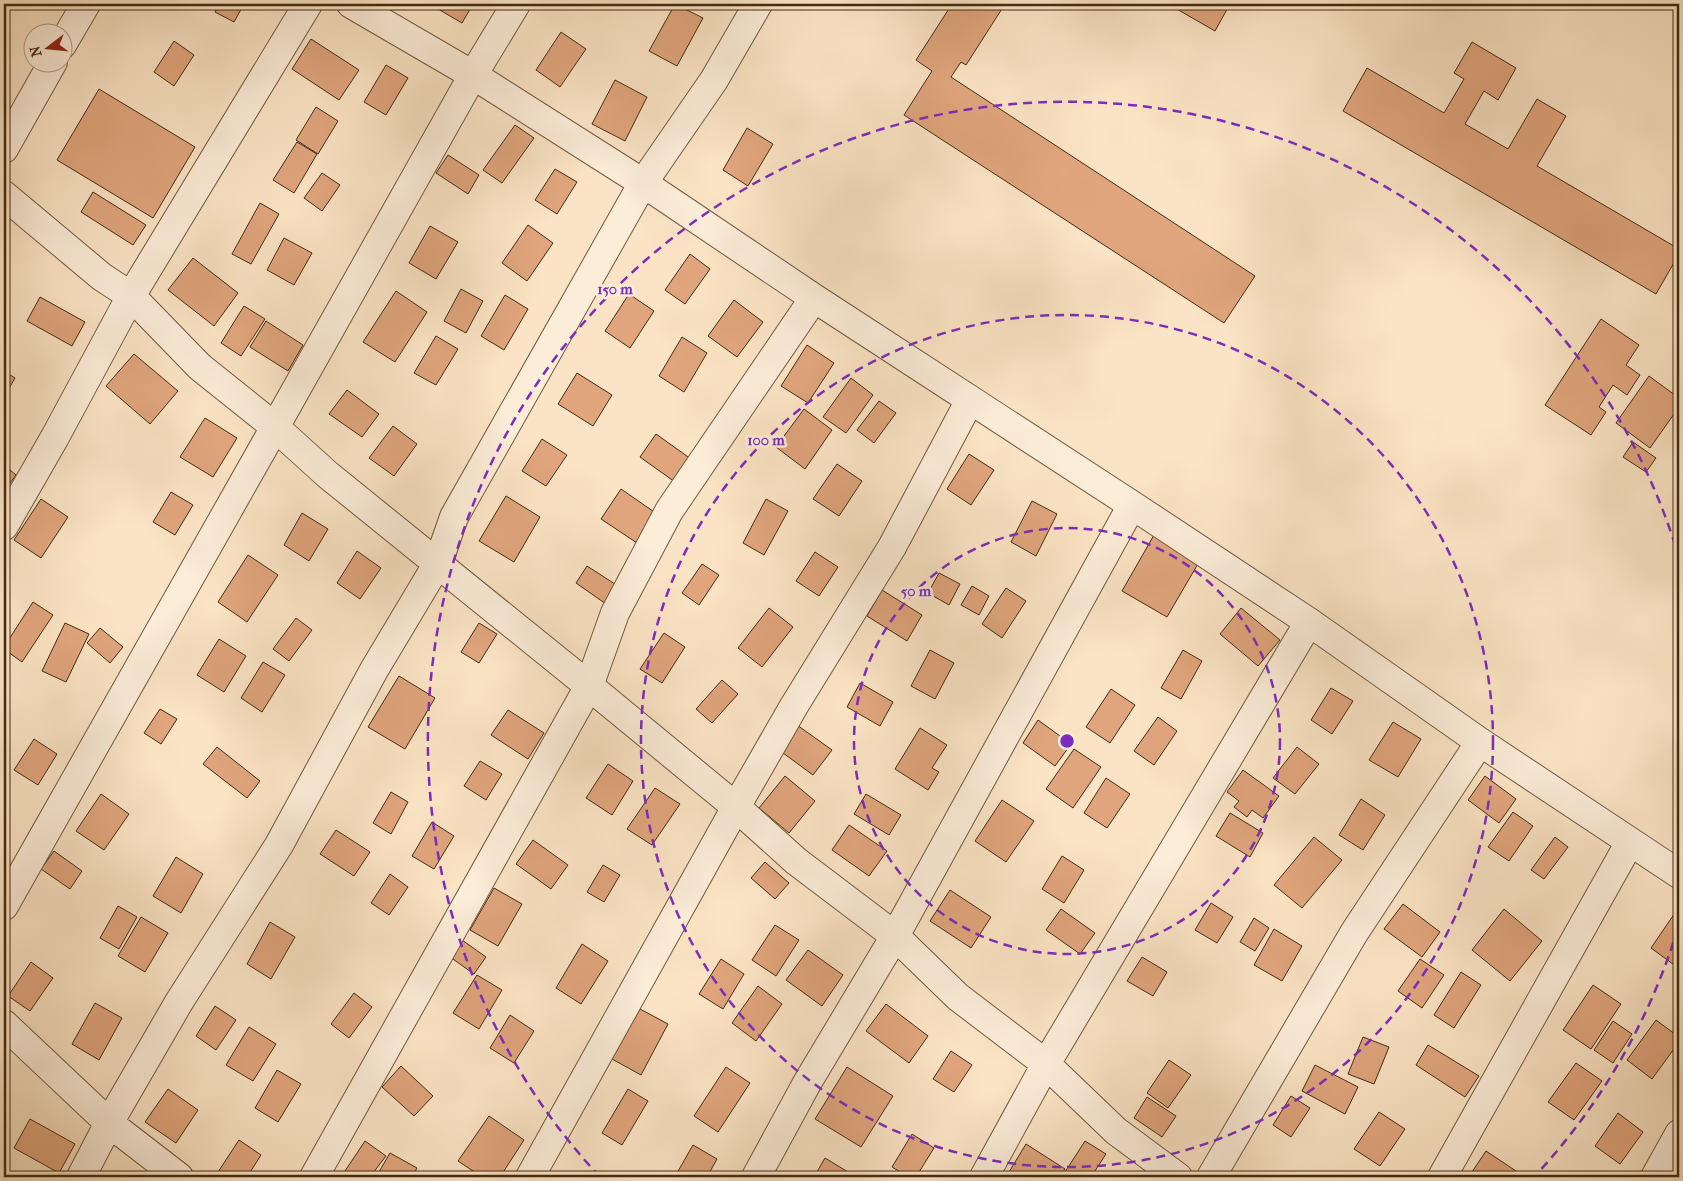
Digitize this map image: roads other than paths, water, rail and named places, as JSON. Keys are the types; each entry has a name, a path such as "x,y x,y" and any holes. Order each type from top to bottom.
{"street":[{"path":"72,28 86,4"},
{"path":"4,526 55,437 131,296 308,4"},
{"path":"351,4 472,75 643,183 814,298 1309,622 1480,742 1679,874"},
{"path":"4,906 472,75 516,4"},
{"path":"81,1177 109,1123 179,1002 278,845 374,670 438,563 454,517 643,183 714,80 758,4"},
{"path":"4,150 47,72"},
{"path":"4,196 102,277 131,296 200,367 275,427 328,475 736,807 796,861 895,936 958,997 1046,1064 1116,1132 1178,1177"},
{"path":"314,1177 589,686 615,613 669,511 814,298"},
{"path":"530,1177 794,706 892,547 970,400"},
{"path":"756,1177 807,1083 895,936 1132,505"},
{"path":"984,1177 1046,1064 1309,622"},
{"path":"1211,1177 1354,934 1480,742"},
{"path":"1442,1177 1630,842"},
{"path":"4,1024 109,1123 179,1177"},
{"path":"1655,1177 1679,1134"}]}
